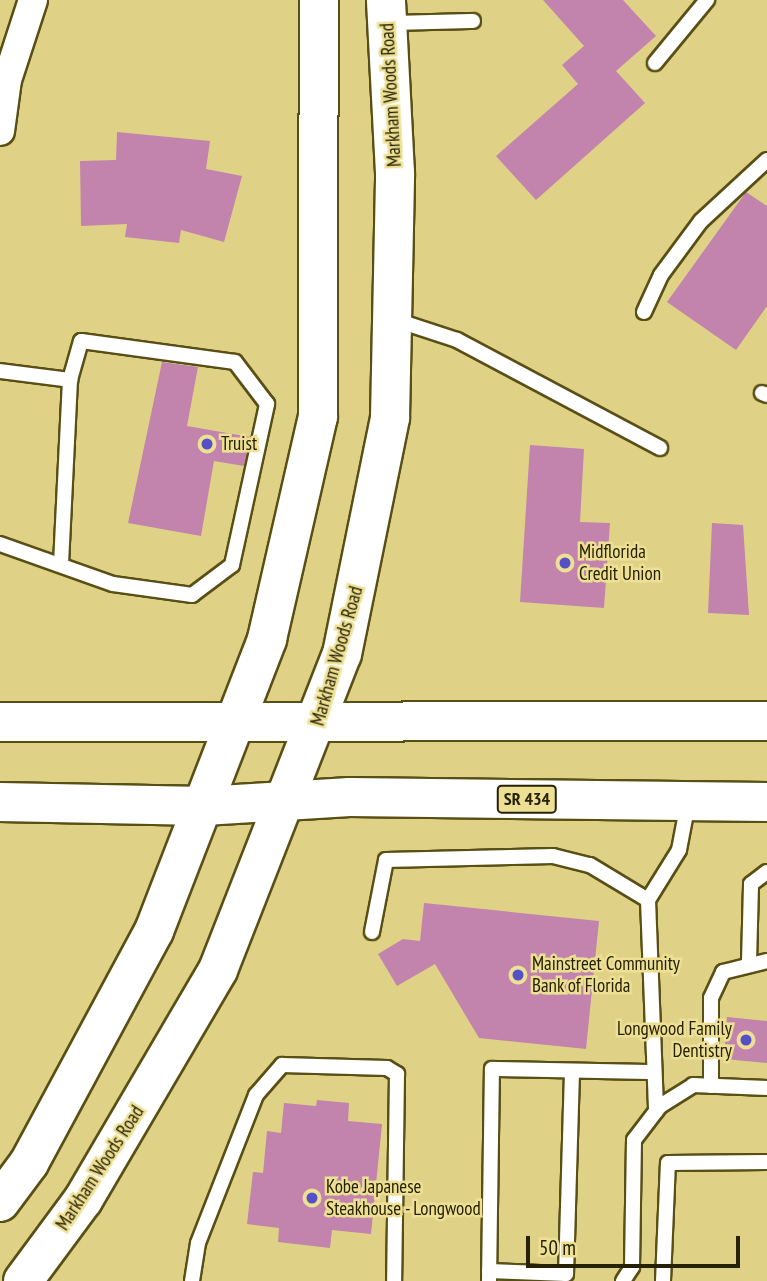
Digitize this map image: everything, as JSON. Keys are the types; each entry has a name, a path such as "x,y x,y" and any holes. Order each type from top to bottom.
{"main road":[{"path":"0,1202 35,1152 154,931 238,727 267,639 318,417 319,0"},
{"name":"Markham Woods Road","path":"26,1280 83,1200 218,970 320,723 385,466 395,173 387,12"},
{"path":"0,722 238,727 320,723 767,721"},
{"name":"SR 434","path":"0,802 204,806 288,802 767,802"}],"street":[{"path":"0,131 7,80 33,0"}],"lane":[{"path":"655,63 707,0"},
{"path":"387,12 472,21"},
{"path":"644,312 660,275 701,221 767,160"},
{"path":"388,317 457,340 660,448"},
{"path":"0,544 61,563 113,584 192,594 232,565 267,404 235,362 81,341 70,380 61,563"},
{"path":"0,371 70,380"},
{"path":"656,1111 648,900 679,850 688,801"},
{"path":"372,932 386,859 553,856 590,865 648,900"},
{"path":"749,962 751,884 767,872"},
{"path":"711,1086 710,998 723,972 749,962 767,961"},
{"path":"192,1281 198,1243 256,1095 282,1065 387,1068 397,1074 394,1281"},
{"path":"572,1071 566,1274 489,1276 492,1069 654,1072"},
{"path":"623,1281 632,1267 634,1140 656,1111 693,1085 767,1088"},
{"path":"663,1281 667,1163 767,1162"}],"building":[{"path":"543,0 623,0 656,36 616,71 645,103 536,200 496,156 578,84 562,65 584,46"},
{"path":"117,132 210,141 206,169 242,176 224,242 181,230 179,243 125,237 127,224 81,226 80,161 116,160"},
{"path":"746,192 767,206 767,306 736,350 667,302"},
{"name":"Truist","path":"162,362 198,367 187,426 250,437 244,466 214,461 201,536 128,523"},
{"name":"Midflorida Credit Union","path":"530,445 584,449 580,522 610,523 604,608 520,602"},
{"path":"712,523 743,525 749,615 708,613"},
{"name":"Mainstreet Community Bank of Florida","path":"424,903 599,921 586,1049 479,1038 435,964 397,986 378,954 403,939 420,941"},
{"name":"Longwood Family Dentistry","path":"727,1017 767,1021 767,1063 724,1059"},
{"name":"Kobe Japanese Steakhouse - Longwood","path":"317,1100 349,1103 348,1121 382,1124 371,1234 332,1230 330,1248 278,1242 279,1228 247,1224 253,1172 263,1173 267,1131 281,1133 284,1103 316,1106"}],"place":[{"name":"Truist","path":"207,444"},
{"name":"Midflorida Credit Union","path":"565,563"},
{"name":"Mainstreet Community Bank of Florida","path":"518,975"},
{"name":"Longwood Family Dentistry","path":"746,1040"},
{"name":"Kobe Japanese Steakhouse - Longwood","path":"312,1198"}]}
